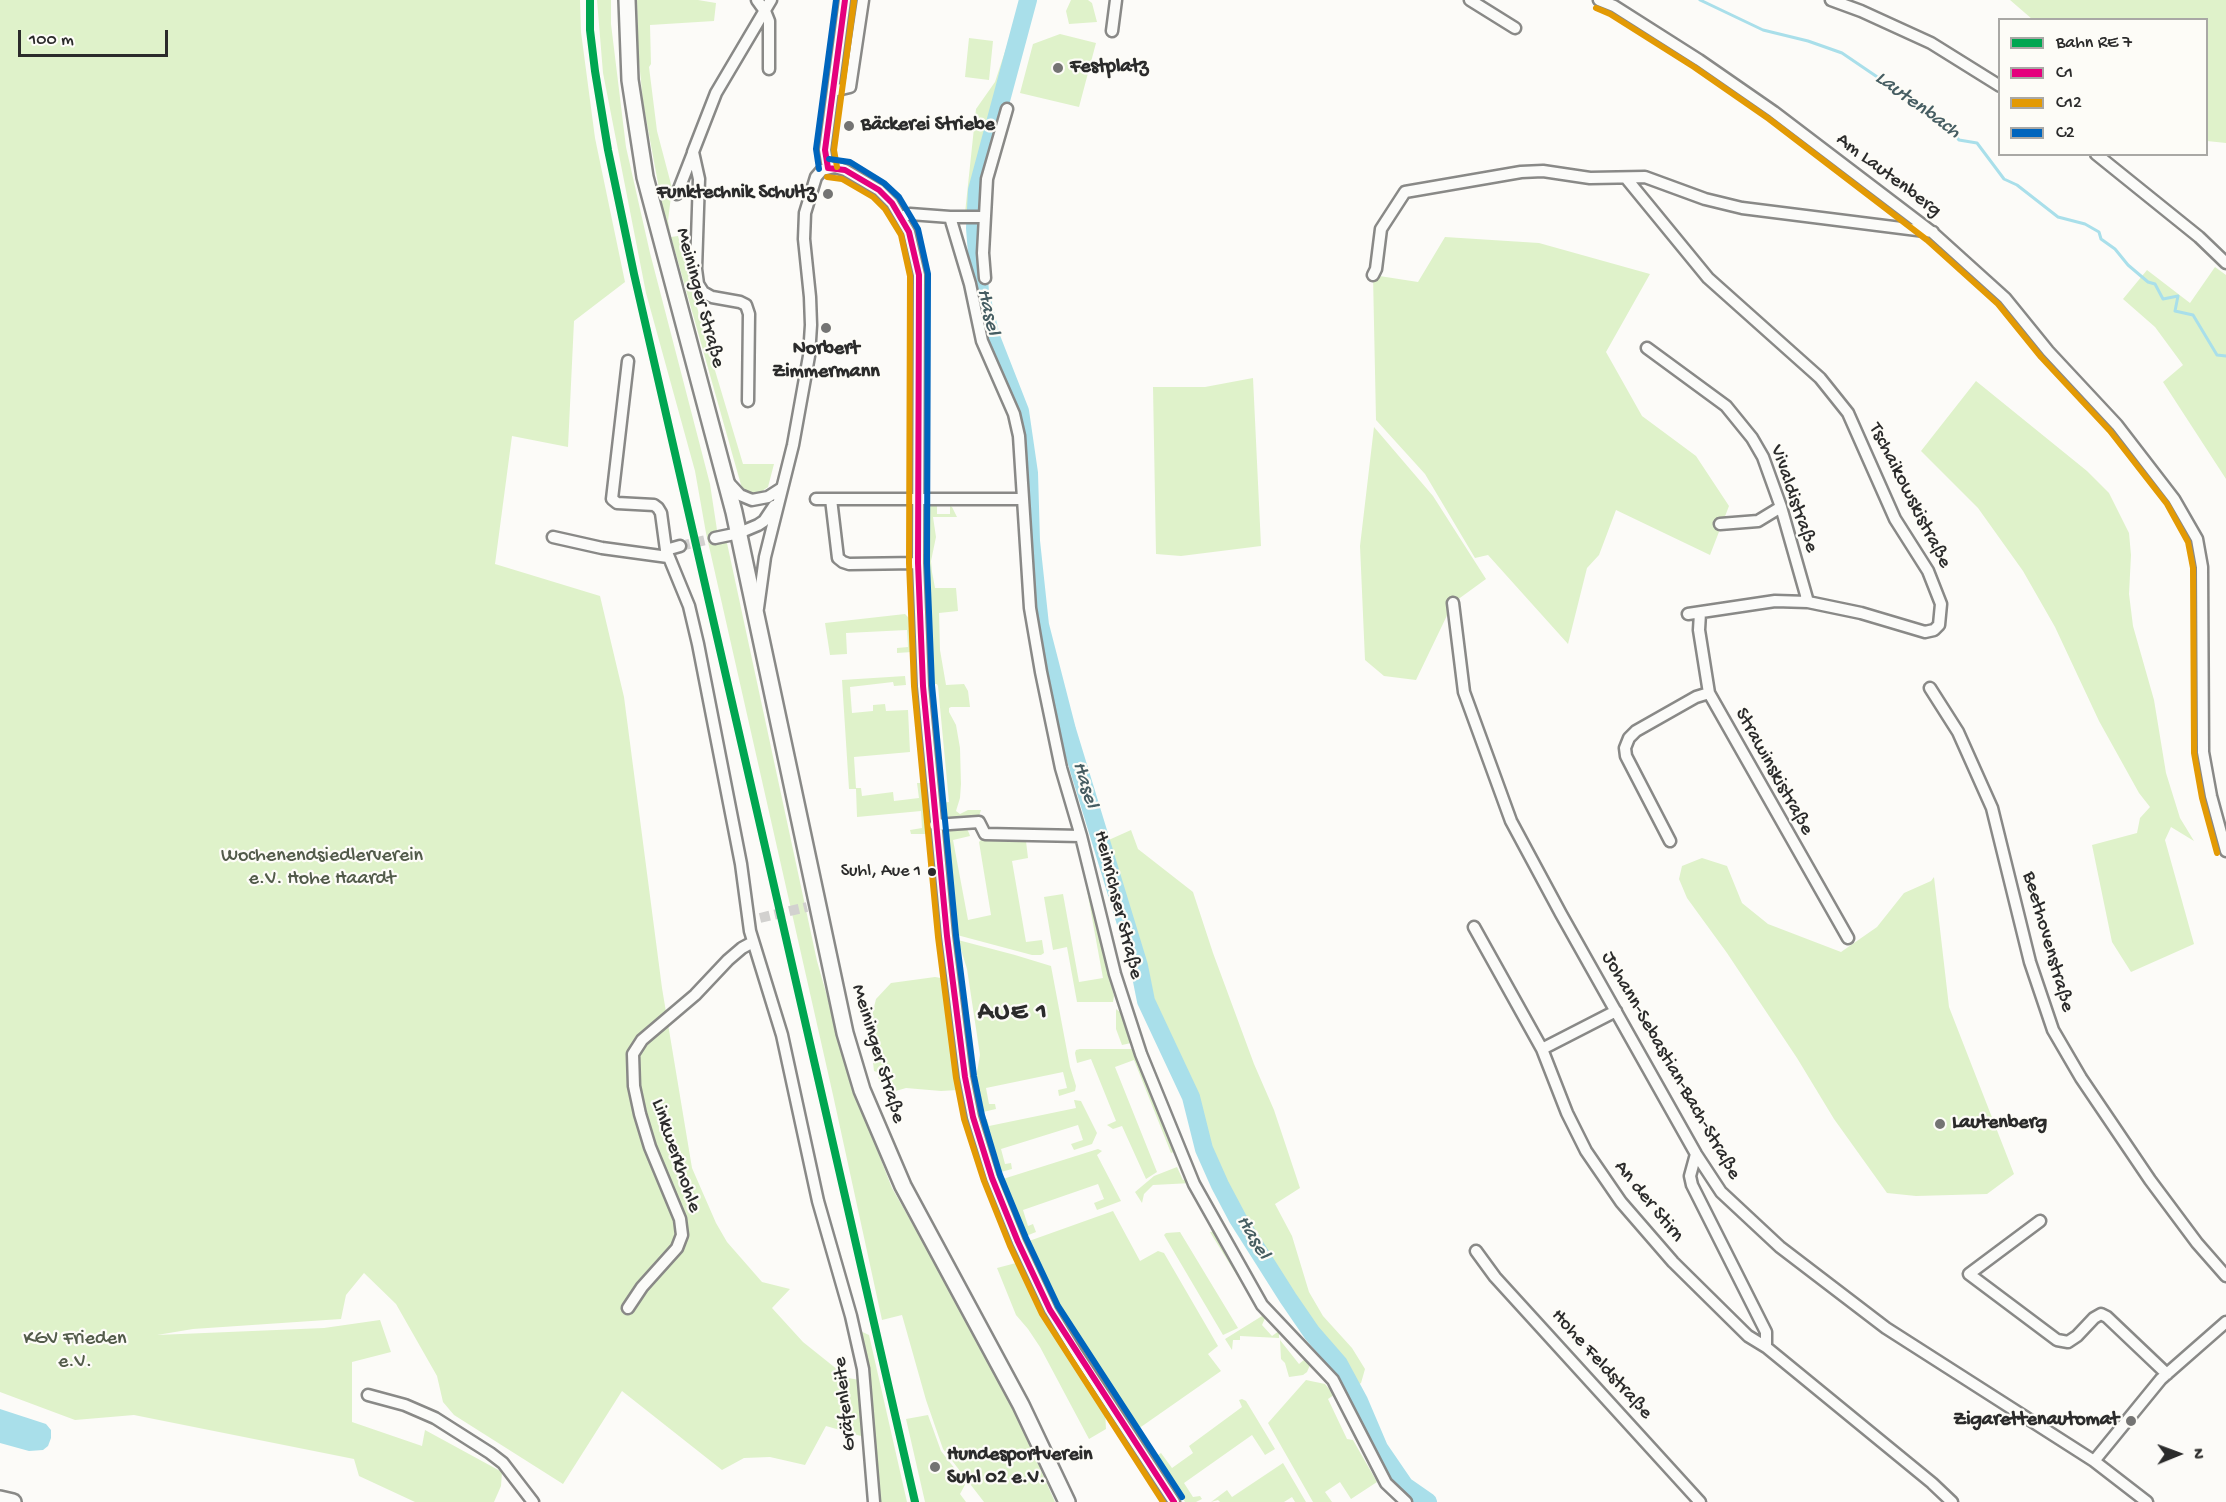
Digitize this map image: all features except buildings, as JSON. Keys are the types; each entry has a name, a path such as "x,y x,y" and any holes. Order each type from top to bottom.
{"main road":[{"name":"Meininger Straße","path":"627,0 630,80 645,177 727,481 783,736 812,904 845,1033 862,1090 903,1186 1021,1406 1067,1502"},
{"path":"0,1499 13,1502"}],"street":[{"path":"757,0 769,21 769,69"},
{"path":"677,194 716,93 771,0"},
{"path":"833,91 850,87 850,24 845,0"},
{"path":"863,0 850,24 833,91 825,150 828,168 845,170 879,190 892,203 909,232 920,282 918,563 923,686 935,825 965,1077 973,1117 992,1178 1018,1242 1050,1310 1174,1502"},
{"path":"1112,31 1116,0"},
{"path":"1470,0 1515,28"},
{"name":"Am Lautenberg","path":"1599,0 1614,6 1699,60 1774,112 1933,232 2005,298 2117,426 2174,499 2197,539 2202,567 2203,752 2211,796 2226,851"},
{"path":"1831,0 1931,43 1998,85"},
{"path":"985,278 983,253 987,179 1007,108"},
{"path":"693,152 699,179 696,269 698,284 703,292 712,297 746,305 749,314 748,401"},
{"path":"2098,156 2199,237 2226,263"},
{"name":"Meininger Straße","path":"757,617 765,557 794,445 809,356 811,325 804,239 805,213 816,177 822,170 828,168"},
{"path":"1372,275 1376,269 1381,229 1405,192 1521,172 1543,171 1590,178 1645,177 1706,199 1742,208 1933,232"},
{"name":"Tschaikowskistraße","path":"1626,178 1708,278 1820,378 1848,413 1895,519 1928,571 1941,604 1939,626 1925,632 1861,613 1808,603 1775,602 1688,614"},
{"path":"901,217 910,214 986,217"},
{"name":"Heinrichser Straße","path":"950,217 970,285 982,341 1014,414 1019,436 1030,609 1041,671 1061,768 1081,836 1115,974 1141,1054 1194,1184 1262,1305 1333,1380 1386,1483 1406,1502"},
{"name":"Vivaldistraße","path":"1647,348 1726,406 1752,438 1763,457 1781,507 1808,603"},
{"name":"Gräfenleite","path":"628,361 612,498 617,503 654,505 658,508 661,513 667,554 689,606 741,864 748,921 782,1035 818,1201 863,1369 874,1502"},
{"path":"727,481 740,495 752,500 764,499 780,493"},
{"name":"Meininger Straße","path":"739,533 764,521 780,493"},
{"path":"816,499 1022,499"},
{"path":"831,499 838,558 843,562 849,564 918,563"},
{"path":"1720,524 1758,521 1781,507"},
{"path":"715,538 739,533"},
{"path":"553,537 602,548 667,554 680,546"},
{"name":"Johann-Sebastian-Bach-Straße","path":"1453,603 1464,692 1511,821 1696,1154 1721,1192 1780,1247 1886,1328 2094,1461 2147,1502"},
{"name":"Strawinskistraße","path":"1700,613 1699,630 1709,693 1848,938"},
{"name":"Beethovenstraße","path":"1930,688 1958,732 1992,808 2030,962 2053,1030 2081,1078 2150,1180 2197,1244 2226,1276"},
{"path":"1670,841 1626,756 1626,748 1629,738 1636,730 1696,697 1709,693"},
{"path":"935,825 979,822 985,834 1081,836"},
{"path":"748,921 760,918"},
{"name":"An der Stirn","path":"1474,927 1542,1049 1567,1113 1586,1151 1621,1202 1673,1262 1748,1336 1767,1347 1925,1476 1952,1502"},
{"name":"Linkwerkhohle","path":"628,1308 642,1287 677,1248 682,1234 680,1219 650,1147 640,1114 634,1086 633,1054 642,1040 695,995 728,960 753,942"},
{"path":"1542,1049 1616,1011"},
{"name":"An der Stirn","path":"1696,1154 1690,1176 1692,1185 1766,1332 1767,1347"},
{"path":"2040,1221 1969,1274 2057,1340 2068,1342 2094,1318 2101,1314 2107,1317 2167,1374"},
{"name":"Hohe Feldstraße","path":"1476,1251 1496,1277 1700,1502"},
{"path":"2094,1461 2167,1374 2226,1322"},
{"path":"368,1395 405,1405 435,1418 497,1458 533,1502"}],"green space":[{"name":"Wochenendsiedlerverein e.V. Hohe Haardt","path":"0,0 580,0 581,32 595,138 625,282 574,321 568,447 512,436 495,564 600,596 624,697 662,988 692,1168 716,1223 727,1242 762,1282 790,1289 772,1308 803,1342 848,1378 860,1380 861,1436 826,1426 805,1465 770,1457 744,1458 722,1470 622,1391 563,1484 454,1415 443,1402 437,1376 396,1304 364,1273 346,1295 341,1319 193,1329 157,1335 324,1328 380,1320 391,1352 352,1362 352,1422 422,1446 425,1430 502,1472 501,1486 494,1502 415,1502 359,1476 354,1459 134,1415 75,1420 0,1392"},
{"path":"597,0 611,0 611,24 626,147 650,253 710,484 717,530 715,542 727,543 817,961 854,1091 892,1188 971,1327 1023,1430 1055,1502 984,1502 943,1449 926,1400 902,1315 882,1320 706,533 695,471 646,293 603,73"},
{"path":"637,0 698,0 716,3 714,21 650,25 651,64 649,67 657,131 672,188 668,221 671,237 662,205 643,102 638,51"},
{"path":"1022,0 1035,0 988,163 985,165 980,212 965,213 976,109 995,82"},
{"path":"1071,0 1088,0 1092,3 1097,22 1069,24 1066,11"},
{"path":"2010,0 2226,0 2226,143 2208,141 2208,18 2031,18"},
{"name":"Festplatz","path":"1060,34 1096,43 1079,107 1020,93 1033,44"},
{"path":"969,38 993,41 989,80 965,77"},
{"path":"678,236 743,464 774,464 768,487 758,494 743,492 671,237"},
{"path":"1445,237 1539,243 1650,274 1606,352 1642,416 1696,456 1729,506 1710,555 1616,510 1599,555 1587,568 1568,644 1488,555 1475,558 1425,474 1376,420 1373,275 1418,282"},
{"path":"2215,267 2226,275 2226,479 2163,382 2183,365 2155,327 2123,299 2147,270 2190,303"},
{"path":"1253,378 1261,546 1181,556 1156,554 1153,387 1205,387"},
{"path":"1976,381 2087,471 2109,493 2129,533 2131,555 2129,594 2133,626 2154,700 2166,773 2180,818 2194,841 2171,827 2165,840 2194,944 2131,972 2112,942 2092,845 2137,833 2140,818 2150,807 2139,793 2099,721 2055,627 2023,571 1978,508 1921,451"},
{"path":"1374,427 1433,496 1486,579 1453,603 1416,680 1384,676 1365,660 1360,546"},
{"path":"926,503 937,504 937,514 950,514 950,506 957,517 933,517 936,537 931,561 935,588 956,588 958,611 939,613 940,650 946,685 964,684 968,691 970,707 951,707 949,712 956,725 960,748 961,784 956,811 960,814 968,810 981,810 975,819 942,820 940,803 949,802 938,686 930,684 926,591"},
{"path":"905,614 910,619 912,652 897,653 897,648 908,647 907,630 846,633 847,654 830,655 825,623"},
{"path":"905,676 906,685 894,686 893,682 850,687 852,713 873,711 873,705 885,704 886,711 908,710 910,752 854,757 856,788 861,788 862,796 893,792 894,801 919,798 917,783 922,783 927,830 925,834 911,834 910,830 922,828 921,811 857,817 856,789 849,789 842,680"},
{"path":"946,829 967,829 970,836 953,840 968,920 991,915 979,842 983,838 1023,838 1026,841 1028,858 1012,861 1026,942 1042,940 1044,953 1032,955 957,935"},
{"path":"1131,830 1138,849 1193,892 1254,1064 1274,1110 1300,1188 1275,1204 1292,1236 1309,1292 1323,1316 1352,1348 1365,1369 1361,1383 1352,1389 1339,1364 1312,1333 1238,1219 1204,1149 1191,1097 1146,1001 1139,966 1102,843"},
{"path":"1702,858 1727,866 1742,903 1768,924 1841,952 1877,927 1904,893 1931,881 1934,877 1949,1007 2014,1174 1987,1194 1916,1196 1887,1193 1834,1119 1797,1058 1727,953 1687,898 1679,879 1682,866"},
{"path":"1086,885 1114,996 1113,1002 1077,1002 1067,947 1053,950 1044,897 1063,894 1079,982 1103,978"},
{"path":"958,940 1051,966 1070,1067 1076,1086 1075,1091 1059,1096 1058,1090 1067,1088 1063,1072 986,1088 989,1104 995,1104 996,1109 983,1112 976,1078 980,1055 967,969"},
{"path":"935,977 942,980 958,1090 906,1088 889,1093 886,1079 880,1083 877,1072 874,1071 869,1027 876,999 891,983"},
{"path":"1116,1009 1124,1015 1132,1037 1131,1043 1122,1045 1116,1029"},
{"path":"1080,1049 1134,1049 1139,1054 1177,1151 1171,1153 1134,1060 1115,1067 1157,1172 1146,1179 1122,1126 1113,1129 1107,1125 1116,1121 1091,1059 1077,1063 1075,1053"},
{"path":"1074,1100 1081,1101 1097,1133 1092,1144 1074,1150 1071,1144 1083,1140 1078,1125 1001,1149 1005,1164 1011,1163 1012,1169 1001,1172 984,1119 987,1119 989,1126 1076,1108"},
{"path":"1098,1149 1102,1151 1097,1155 1121,1201 1097,1210 1094,1203 1104,1199 1098,1184 1023,1210 1028,1226 1033,1224 1036,1232 1026,1236 1003,1179"},
{"path":"1177,1167 1183,1180 1189,1177 1192,1183 1153,1185 1144,1194 1142,1203 1135,1192 1154,1176"},
{"path":"1113,1211 1140,1261 1158,1251 1164,1253 1218,1346 1208,1354 1221,1371 1138,1429 1059,1306 1029,1241"},
{"path":"1218,1231 1266,1316 1262,1325 1272,1336 1279,1331 1279,1338 1240,1336 1240,1340 1233,1340 1232,1350 1225,1339 1262,1316 1210,1232"},
{"path":"1180,1232 1238,1328 1223,1335 1164,1235"},
{"path":"1016,1263 1042,1317 1105,1409 1106,1429 1089,1439 1040,1347 1016,1315 997,1268"},
{"path":"858,1330 869,1335 907,1502 880,1502"},
{"path":"1280,1340 1299,1364 1305,1359 1310,1365 1303,1375 1289,1377 1285,1363 1281,1359"},
{"path":"1306,1380 1325,1384 1334,1395 1328,1399 1347,1439 1353,1440 1377,1482 1351,1499 1340,1482 1325,1492 1332,1502 1313,1502 1268,1423"},
{"path":"1239,1400 1246,1401 1275,1449 1265,1455 1252,1435 1184,1483 1193,1497 1200,1496 1202,1499 1196,1502 1185,1502 1157,1458 1158,1455 1161,1453 1172,1468 1193,1453 1189,1446 1242,1407"},
{"name":"Hundesportverein Suhl 02 e.V.","path":"928,1415 941,1451 966,1483 960,1494 966,1502 925,1502 906,1419"},
{"path":"1283,1463 1306,1502 1295,1502 1292,1497 1284,1502 1220,1502 1218,1500 1211,1502 1227,1490 1232,1497"}],"water":[{"path":"0,1409 46,1424 51,1430 48,1446 43,1450 29,1451 0,1443"}],"waterway":[{"path":"843,76 852,0"},
{"name":"Hasel","path":"1028,0 977,190 975,228 980,292 991,337 1020,411 1029,473 1031,541 1040,625 1067,730 1139,966 1146,1001 1191,1097 1204,1149 1220,1185 1238,1219 1288,1298 1312,1333 1339,1364 1359,1401 1379,1448 1405,1486 1428,1502"},
{"name":"Lautenbach","path":"1700,0 1763,30 1808,41 1842,53 1945,123 1959,140 1977,143 2004,179 2017,185 2058,217 2085,224 2099,232 2101,239 2115,249 2128,265 2148,282 2155,284 2163,299 2178,296 2175,311 2193,315 2217,355 2226,356"}],"tunnel":[{"path":"680,546 715,538"},
{"path":"760,918 807,907"}],"transit line":[{"path":"590,0 590,30 595,71 608,150 634,274 915,1502"},
{"name":"C2","path":"819,169 816,149 836,0"},
{"name":"C1","path":"828,168 825,150 845,0"},
{"name":"C12","path":"837,167 834,150 854,1"},
{"name":"C12","path":"1596,8 1610,14 1694,67 1769,119 1927,240 1998,304 2041,357 2110,431 2167,504 2188,542 2193,568 2194,753 2202,798 2217,853"},
{"name":"C2","path":"829,159 850,162 884,183 899,197 918,229 928,274 927,563 932,685 956,935 974,1076 982,1115 1000,1175 1058,1306 1182,1497"},
{"name":"C1","path":"828,168 845,170 879,190 892,203 909,232 919,275 918,563 923,686 947,936 965,1077 973,1117 992,1178 1018,1242 1050,1310 1174,1502"},
{"name":"C12","path":"827,177 842,179 873,197 885,209 901,235 910,276 909,563 914,686 938,937 956,1078 964,1119 984,1181 1010,1246 1042,1314 1163,1502"}],"place":[{"name":"Festplatz","path":"1058,68"},
{"name":"Bäckerei Striebe","path":"849,126"},
{"name":"Funktechnik Schultz","path":"828,194"},
{"name":"Norbert Zimmermann","path":"826,328"},
{"name":"Suhl, Aue 1","path":"932,872"},
{"name":"Lautenberg","path":"1940,1124"},
{"name":"Zigarettenautomat","path":"2131,1421"},
{"name":"Hundesportverein Suhl 02 e.V.","path":"935,1467"}],"district":[{"name":"AUE 1","path":"1013,1014"}],"park label":[{"name":"KGV Frieden e.V.","path":"75,1352"}]}
